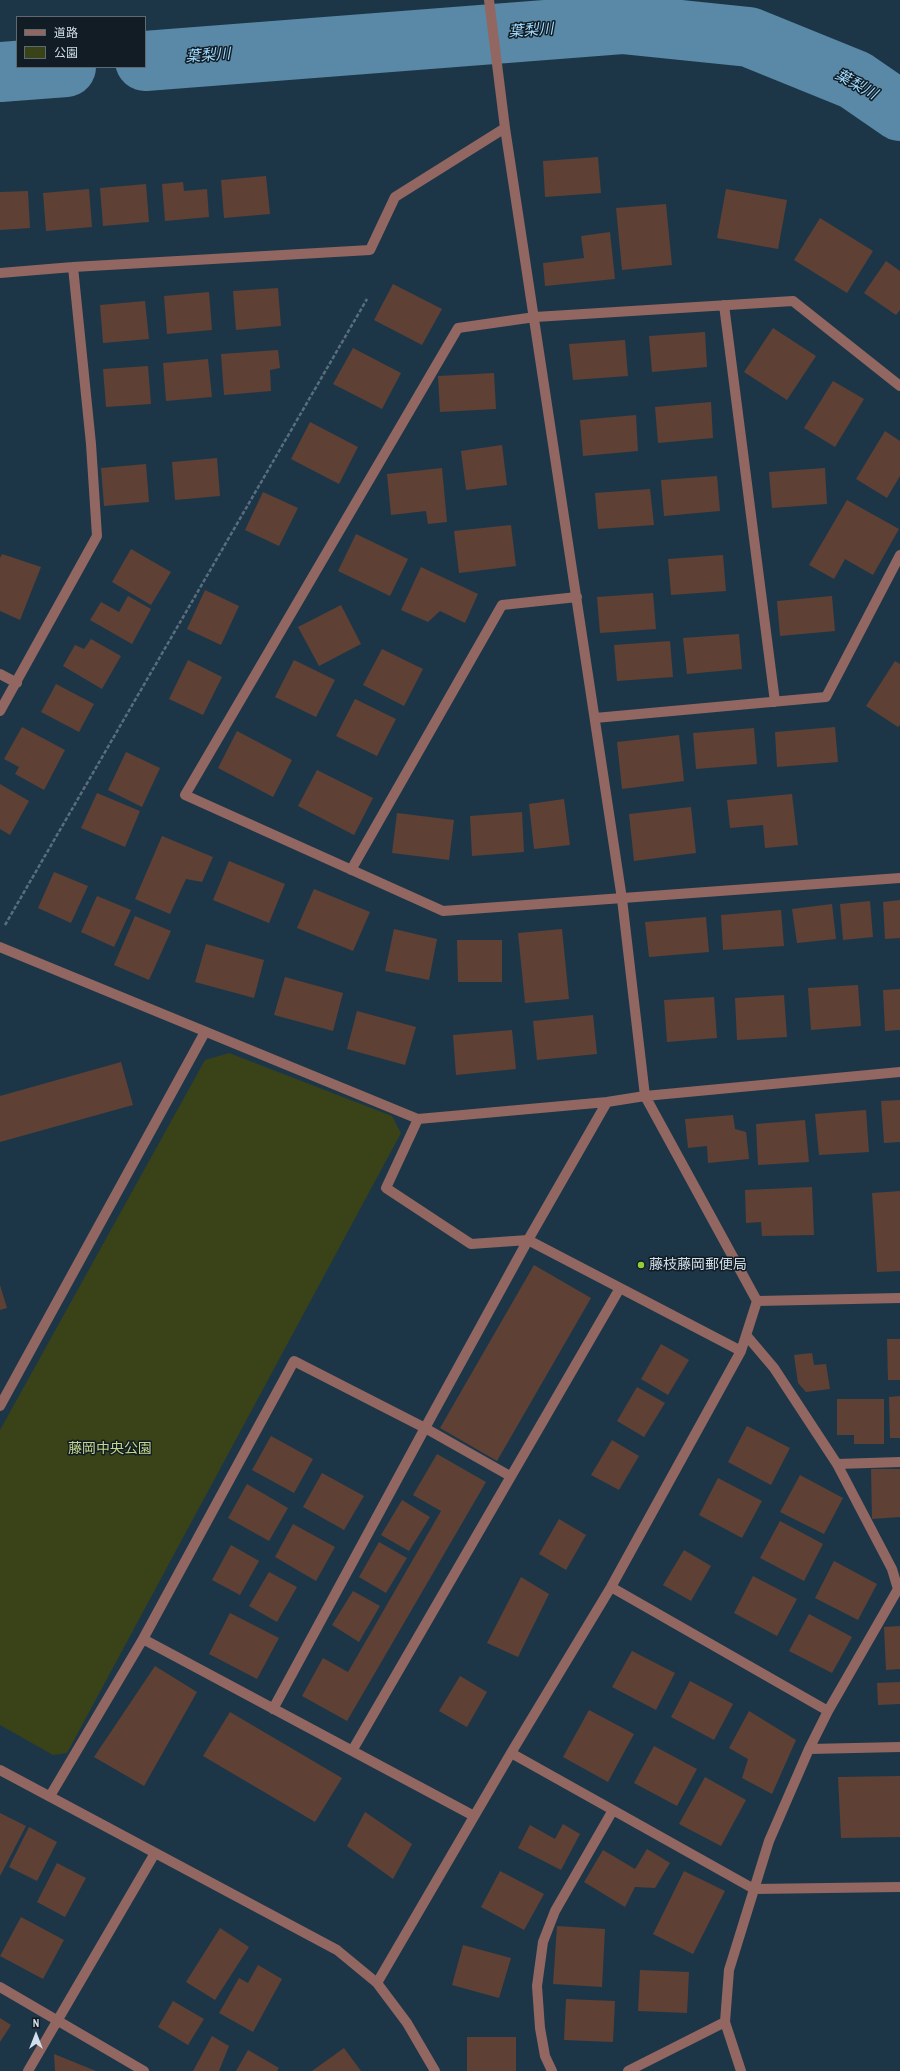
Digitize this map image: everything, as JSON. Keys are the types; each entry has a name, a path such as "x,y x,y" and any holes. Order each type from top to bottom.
{"street":[{"path":"377,1983 511,1753 611,1588 741,1351 757,1301 645,1096 622,899 506,128 489,0"},
{"path":"0,273 73,267 370,250 395,196 506,128"},
{"path":"0,711 97,536 91,444 73,267"},
{"path":"900,386 793,301 535,317 458,328 185,795 443,911 900,878"},
{"path":"724,305 776,702"},
{"path":"595,718 826,697 900,556"},
{"path":"351,870 502,604 577,597"},
{"path":"0,674 16,683"},
{"path":"0,947 418,1119 607,1102 645,1096 900,1072"},
{"path":"0,1406 205,1032"},
{"path":"273,1709 424,1428 528,1240 607,1102"},
{"path":"418,1119 386,1188 471,1244 528,1240 741,1351"},
{"path":"352,1751 620,1288"},
{"path":"757,1301 900,1298"},
{"path":"741,2071 725,2022 730,1970 754,1889 770,1841 809,1749 828,1711 899,1589 892,1569 837,1464 774,1368 746,1335"},
{"path":"50,1796 144,1639 294,1361 424,1428 510,1476"},
{"path":"837,1464 900,1462"},
{"path":"611,1588 828,1711"},
{"path":"144,1639 474,1816"},
{"path":"809,1749 900,1748"},
{"path":"511,1753 754,1889 900,1887"},
{"path":"0,1770 337,1950 377,1983 407,2023 435,2071"},
{"path":"552,2071 546,2056 540,2028 537,1986 543,1942 555,1911 613,1810"},
{"path":"28,2071 154,1853"},
{"path":"0,1987 144,2071"},
{"path":"628,2071 725,2022"}],"path":[{"path":"3,929 368,299"}],"green space":[{"name":"藤岡中央公園","path":"229,1053 392,1116 401,1133 67,1753 53,1755 0,1725 0,1430 205,1060"}],"building":[{"path":"598,157 601,193 545,197 543,161"},
{"path":"266,176 270,214 224,218 221,180"},
{"path":"183,182 184,191 207,189 209,217 165,221 162,184"},
{"path":"146,184 149,222 103,226 100,188"},
{"path":"89,189 92,227 46,231 43,193"},
{"path":"726,189 787,200 778,249 717,238"},
{"path":"28,191 30,228 0,230 0,192"},
{"path":"666,204 672,265 622,270 616,208"},
{"path":"820,218 873,251 847,293 794,260"},
{"path":"610,232 615,279 545,286 543,263 584,258 581,236"},
{"path":"886,261 900,271 900,310 896,315 864,293"},
{"path":"393,284 442,309 422,345 374,320"},
{"path":"278,288 281,326 236,330 233,291"},
{"path":"209,292 212,330 167,334 164,296"},
{"path":"145,301 149,339 103,343 100,305"},
{"path":"773,328 816,356 787,400 744,372"},
{"path":"705,332 707,367 652,372 649,336"},
{"path":"625,340 628,376 573,380 569,344"},
{"path":"353,348 401,373 382,409 333,384"},
{"path":"278,350 280,368 270,370 271,391 224,395 221,354"},
{"path":"208,359 212,397 166,401 163,363"},
{"path":"148,366 151,404 106,407 103,369"},
{"path":"494,373 496,409 440,412 438,376"},
{"path":"833,381 864,399 835,447 804,428"},
{"path":"711,402 713,438 658,443 655,407"},
{"path":"636,415 638,451 583,456 580,420"},
{"path":"310,422 358,447 339,484 291,459"},
{"path":"885,431 900,441 900,476 887,498 856,479"},
{"path":"502,445 507,485 466,490 461,451"},
{"path":"217,458 220,496 175,500 172,462"},
{"path":"146,464 149,502 104,506 101,468"},
{"path":"442,468 447,522 428,524 426,511 391,515 387,474"},
{"path":"825,468 827,504 772,508 769,472"},
{"path":"717,476 720,511 664,516 661,480"},
{"path":"650,489 654,525 598,529 595,493"},
{"path":"263,492 298,508 279,546 245,530"},
{"path":"847,500 899,529 873,575 845,559 834,579 809,565"},
{"path":"511,525 516,566 459,573 454,531"},
{"path":"356,534 408,559 390,596 338,571"},
{"path":"131,549 171,572 151,605 112,582"},
{"path":"2,554 41,567 20,620 0,611 0,558"},
{"path":"723,555 726,591 671,595 668,559"},
{"path":"421,567 478,594 465,623 440,611 428,622 401,610"},
{"path":"205,590 239,606 221,645 187,629"},
{"path":"653,593 656,629 600,633 597,597"},
{"path":"128,596 151,609 132,644 90,620 101,602 119,612"},
{"path":"832,596 835,631 780,636 777,601"},
{"path":"341,605 361,644 319,666 298,627"},
{"path":"739,634 742,669 687,674 683,638"},
{"path":"91,639 121,656 102,689 63,666 75,645 84,649"},
{"path":"670,641 673,677 617,681 614,645"},
{"path":"382,649 423,669 404,706 363,685"},
{"path":"188,660 222,677 203,715 169,699"},
{"path":"294,660 335,680 316,717 275,697"},
{"path":"895,661 900,664 900,725 898,727 866,706"},
{"path":"56,684 94,704 79,732 41,712"},
{"path":"355,699 396,719 377,756 336,736"},
{"path":"22,727 65,750 44,790 15,774 19,767 4,759"},
{"path":"835,727 838,762 777,767 775,732"},
{"path":"754,728 757,764 696,769 693,733"},
{"path":"237,731 292,760 273,797 218,768"},
{"path":"679,735 684,781 622,789 617,742"},
{"path":"126,752 160,768 142,807 108,790"},
{"path":"317,770 373,798 354,835 298,806"},
{"path":"0,784 29,801 10,835 0,829"},
{"path":"97,793 140,811 125,847 81,828"},
{"path":"792,794 798,845 765,848 763,825 730,828 727,800"},
{"path":"564,799 570,845 534,849 529,804"},
{"path":"691,807 696,853 634,861 629,814"},
{"path":"522,812 524,852 472,856 470,816"},
{"path":"397,813 454,820 449,860 392,853"},
{"path":"162,836 213,857 202,882 186,879 170,914 135,899"},
{"path":"229,861 285,884 269,923 213,900"},
{"path":"54,872 88,886 71,923 38,908"},
{"path":"314,889 370,912 353,951 297,928"},
{"path":"97,896 131,910 114,947 81,932"},
{"path":"900,900 900,938 885,939 883,902"},
{"path":"870,901 873,937 843,940 840,904"},
{"path":"832,904 836,939 797,943 792,909"},
{"path":"781,910 784,946 723,950 721,915"},
{"path":"135,916 171,931 149,980 114,965"},
{"path":"706,917 709,952 649,957 645,922"},
{"path":"394,929 437,939 429,980 385,971"},
{"path":"562,929 569,999 525,1003 518,933"},
{"path":"457,940 502,940 502,982 458,982"},
{"path":"206,944 264,960 254,998 195,982"},
{"path":"285,977 343,993 333,1031 274,1015"},
{"path":"858,985 861,1026 811,1030 808,988"},
{"path":"900,989 900,1030 885,1031 883,990"},
{"path":"784,995 787,1037 737,1040 735,998"},
{"path":"714,997 717,1038 667,1042 664,1000"},
{"path":"357,1011 416,1027 405,1065 347,1049"},
{"path":"593,1015 597,1054 537,1060 533,1021"},
{"path":"512,1030 516,1069 456,1075 453,1035"},
{"path":"121,1062 133,1105 0,1142 0,1096"},
{"path":"900,1100 900,1142 884,1143 881,1101"},
{"path":"866,1110 869,1152 819,1155 815,1114"},
{"path":"733,1115 735,1129 746,1132 749,1159 708,1163 707,1146 688,1148 685,1119"},
{"path":"805,1120 809,1162 758,1165 756,1124"},
{"path":"812,1187 814,1235 762,1236 761,1222 746,1223 745,1190"},
{"path":"900,1191 900,1271 877,1272 872,1193"},
{"path":"534,1265 591,1298 497,1461 440,1428"},
{"path":"0,1285 7,1308 0,1310"},
{"path":"887,1339 900,1339 900,1380 888,1380"},
{"path":"661,1344 689,1360 668,1395 641,1379"},
{"path":"812,1353 814,1365 826,1364 830,1389 806,1392 798,1383 794,1355"},
{"path":"637,1387 665,1403 644,1437 617,1421"},
{"path":"900,1396 900,1438 890,1438 889,1397"},
{"path":"837,1399 884,1399 884,1444 854,1444 854,1435 837,1435"},
{"path":"747,1426 790,1448 771,1485 728,1462"},
{"path":"271,1436 313,1459 294,1493 252,1470"},
{"path":"612,1440 639,1456 619,1490 591,1475"},
{"path":"437,1454 486,1482 347,1721 302,1696 323,1658 348,1672 441,1511 413,1495"},
{"path":"871,1469 900,1469 900,1517 872,1519"},
{"path":"322,1473 364,1496 344,1530 303,1507"},
{"path":"800,1475 843,1498 824,1534 780,1512"},
{"path":"718,1478 762,1501 742,1538 699,1515"},
{"path":"247,1484 288,1508 269,1541 228,1518"},
{"path":"402,1500 430,1517 409,1551 381,1535"},
{"path":"559,1519 586,1535 566,1570 539,1554"},
{"path":"780,1521 823,1544 804,1581 760,1558"},
{"path":"293,1524 335,1547 316,1581 275,1557"},
{"path":"379,1542 407,1558 386,1593 359,1577"},
{"path":"231,1545 259,1561 240,1595 212,1580"},
{"path":"684,1550 711,1566 691,1601 663,1585"},
{"path":"834,1561 877,1584 858,1620 815,1598"},
{"path":"269,1572 297,1587 277,1622 249,1606"},
{"path":"753,1576 797,1599 777,1636 734,1613"},
{"path":"521,1577 549,1594 518,1657 487,1643"},
{"path":"353,1591 380,1606 359,1642 332,1625"},
{"path":"230,1613 279,1638 257,1679 209,1654"},
{"path":"809,1614 852,1637 832,1673 789,1651"},
{"path":"900,1626 900,1669 886,1670 884,1627"},
{"path":"632,1651 675,1673 656,1710 612,1687"},
{"path":"155,1666 197,1692 144,1786 94,1757"},
{"path":"460,1676 487,1692 467,1727 439,1711"},
{"path":"690,1681 733,1704 714,1740 671,1717"},
{"path":"900,1682 900,1704 878,1705 877,1683"},
{"path":"589,1710 634,1734 608,1782 563,1757"},
{"path":"749,1711 796,1740 772,1794 742,1778 748,1759 729,1748"},
{"path":"230,1712 342,1778 315,1822 203,1756"},
{"path":"654,1746 697,1769 677,1806 634,1783"},
{"path":"900,1776 900,1837 841,1838 838,1777"},
{"path":"705,1777 746,1800 721,1846 679,1824"},
{"path":"365,1812 412,1844 393,1879 347,1846"},
{"path":"0,1813 26,1826 0,1876"},
{"path":"563,1824 580,1834 561,1870 518,1848 530,1825 555,1839"},
{"path":"29,1827 57,1842 37,1881 9,1867"},
{"path":"647,1849 670,1863 655,1888 635,1887 625,1907 584,1882 603,1850 635,1869"},
{"path":"57,1863 86,1878 65,1917 37,1902"},
{"path":"500,1871 544,1894 524,1930 481,1907"},
{"path":"684,1871 725,1891 693,1954 653,1934"},
{"path":"21,1917 64,1940 43,1979 0,1956"},
{"path":"557,1926 605,1929 602,1987 553,1984"},
{"path":"220,1928 249,1947 215,2000 186,1982"},
{"path":"463,1945 511,1958 499,1998 452,1985"},
{"path":"258,1965 282,1979 253,2032 219,2013 239,1978 248,1983"},
{"path":"640,1970 689,1972 687,2013 638,2011"},
{"path":"566,1999 615,2001 613,2042 564,2040"},
{"path":"173,2001 204,2019 188,2045 158,2027"},
{"path":"0,2018 11,2025 0,2042"},
{"path":"212,2036 229,2046 219,2071 193,2071"},
{"path":"467,2037 516,2037 516,2071 467,2071"},
{"path":"344,2048 361,2071 312,2071"},
{"path":"248,2050 279,2068 277,2071 236,2071"},
{"path":"54,2054 96,2071 55,2071"}],"waterway":[{"name":"葉梨川","path":"146,61 622,24 749,37 855,80 900,111"},
{"name":"葉梨川","path":"0,72 53,68"}],"place":[{"name":"藤枝藤岡郵便局","path":"641,1265"}]}
